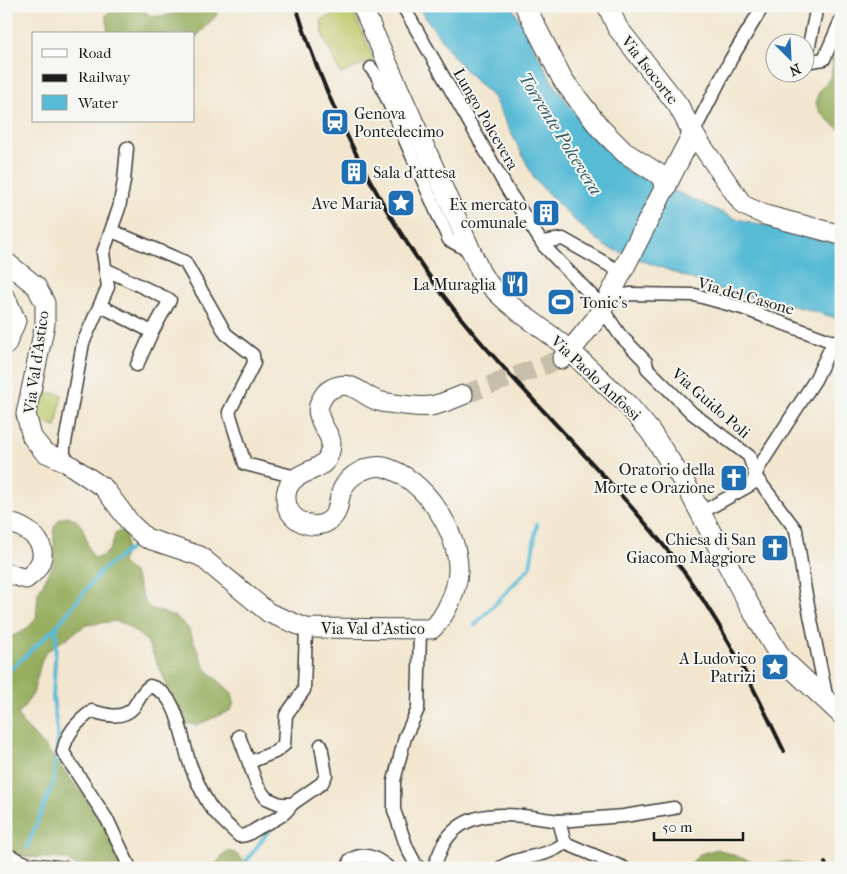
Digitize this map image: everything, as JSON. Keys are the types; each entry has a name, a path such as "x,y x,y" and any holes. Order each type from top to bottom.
{"main road":[{"path":"525,6 563,80 600,128 624,152 663,181"},
{"name":"Via Isocorte","path":"608,6 616,27 678,105 693,133"},
{"path":"566,355 603,308 663,181 679,163 693,133"},
{"name":"Via Paolo Anfossi","path":"566,355 628,405 650,431 702,512 772,646 794,672 834,708"}],"street":[{"name":"Via Paolo Anfossi","path":"362,6 470,251 489,285 566,355"},
{"name":"Lungo Polcevera","path":"403,6 509,192 543,244 603,308"},
{"path":"764,6 731,59 693,133 743,204 765,215 841,235"},
{"path":"817,6 807,55 810,61 824,59 841,20"},
{"path":"371,68 377,76 449,240 470,251"},
{"path":"64,461 64,448 82,343 108,287 104,253 112,231 124,181 127,148"},
{"path":"112,231 185,262 226,334 253,355 254,363 229,412 245,464 296,477 326,461 332,448 331,437 318,414 321,400 330,390 346,385 360,389 368,397 381,402 431,406 464,395"},
{"path":"543,244 563,239 625,264"},
{"name":"Via Val d'Astico","path":"6,262 36,286 45,303 45,324 26,414 32,437 44,452 64,461 104,488 131,524 146,538 200,556 269,613 306,628 428,630 442,620 458,573 456,556 447,529 431,501 420,489 403,475 385,468 358,471 342,489 339,507 330,520 319,525 305,524 293,517 286,501 288,488 296,477"},
{"path":"105,269 170,300 152,332 137,365"},
{"name":"Via del Casone","path":"603,308 631,294 695,295 742,308 837,343"},
{"path":"6,298 16,321 6,345"},
{"path":"100,306 152,332"},
{"name":"Via Guido Poli","path":"603,308 620,335 646,362 647,368 692,413 749,456 756,478 796,530 805,590 834,708"},
{"path":"702,512 752,484 760,467 837,343"},
{"path":"6,522 31,531 38,539 42,549 41,562 36,572 26,579 6,573"},
{"path":"796,530 808,539"},
{"name":"Via Val d'Astico","path":"250,762 275,752 284,745 286,716 304,690 306,628"},
{"path":"420,868 416,865 407,848 394,810 394,781 405,737 418,709 428,630"},
{"path":"130,868 108,821 63,752 65,741 78,721 92,711 108,716 124,714 133,708 141,692 150,686 158,688 167,697 178,718 190,764 209,804 239,836 246,836 259,827 277,820 292,804 322,783 326,775 321,745"},
{"path":"239,736 257,785 266,798 280,804 292,804"},
{"path":"433,868 441,851 455,830 471,820 482,816 513,816 558,821 617,817 674,808"},
{"path":"558,821 565,843 624,868"},
{"path":"500,868 509,862 546,854 565,843"},
{"path":"441,851 441,868"},
{"path":"6,854 28,864 66,868"},
{"path":"349,868 350,860 364,855 380,861 389,868"}],"green space":[{"path":"115,6 143,6 148,15 161,16 192,7 219,6 216,16 195,38 195,32 108,32 106,15 115,10"},
{"path":"351,7 374,59 341,74 324,39 321,20"},
{"path":"841,43 841,131 822,114 816,104 820,91 831,75 834,55"},
{"path":"40,390 62,395 56,427 35,421"},
{"path":"67,516 79,523 94,558 103,556 111,547 115,534 123,530 126,543 122,564 135,575 144,601 150,608 176,617 188,628 206,669 232,693 234,702 231,710 197,725 188,724 177,707 147,641 125,624 116,621 86,625 47,651 42,659 33,694 18,715 22,723 46,748 82,793 106,829 124,868 79,868 66,859 29,857 12,853 6,848 6,639 24,631 36,619 38,593 54,563 54,527 59,520"},
{"path":"717,849 760,863 788,862 801,866 686,868 700,854"},
{"path":"227,851 235,853 252,868 212,868"}],"water":[{"name":"Torrente Polcevera","path":"417,6 512,6 553,83 588,130 627,172 657,183 734,218 841,245 841,322 833,317 788,304 727,292 606,247 573,219 535,180 493,97 460,65"}],"waterway":[{"path":"475,625 530,567 537,524"},
{"path":"6,676 57,626 101,571 132,547"},
{"path":"27,847 53,784 58,739 53,697 57,626"},
{"path":"241,868 270,829"}],"tunnel":[{"path":"463,395 562,359"}],"railway":[{"path":"296,6 310,49 347,136 393,220 418,260 474,334 649,527 672,556 704,602 733,650 784,751"},
{"path":"825,863 827,868"}],"place":[{"name":"Genova Pontedecimo","path":"335,122"},
{"name":"Sala d'attesa","path":"354,172"},
{"name":"Ave Maria","path":"401,203"},
{"name":"Ex mercato comunale","path":"546,213"},
{"name":"La Muraglia","path":"515,284"},
{"name":"Tonic's","path":"561,302"},
{"name":"Oratorio della Morte e Orazione","path":"734,478"},
{"name":"Chiesa di San Giacomo Maggiore","path":"775,548"},
{"name":"A Ludovico Patrizi","path":"775,667"}]}
